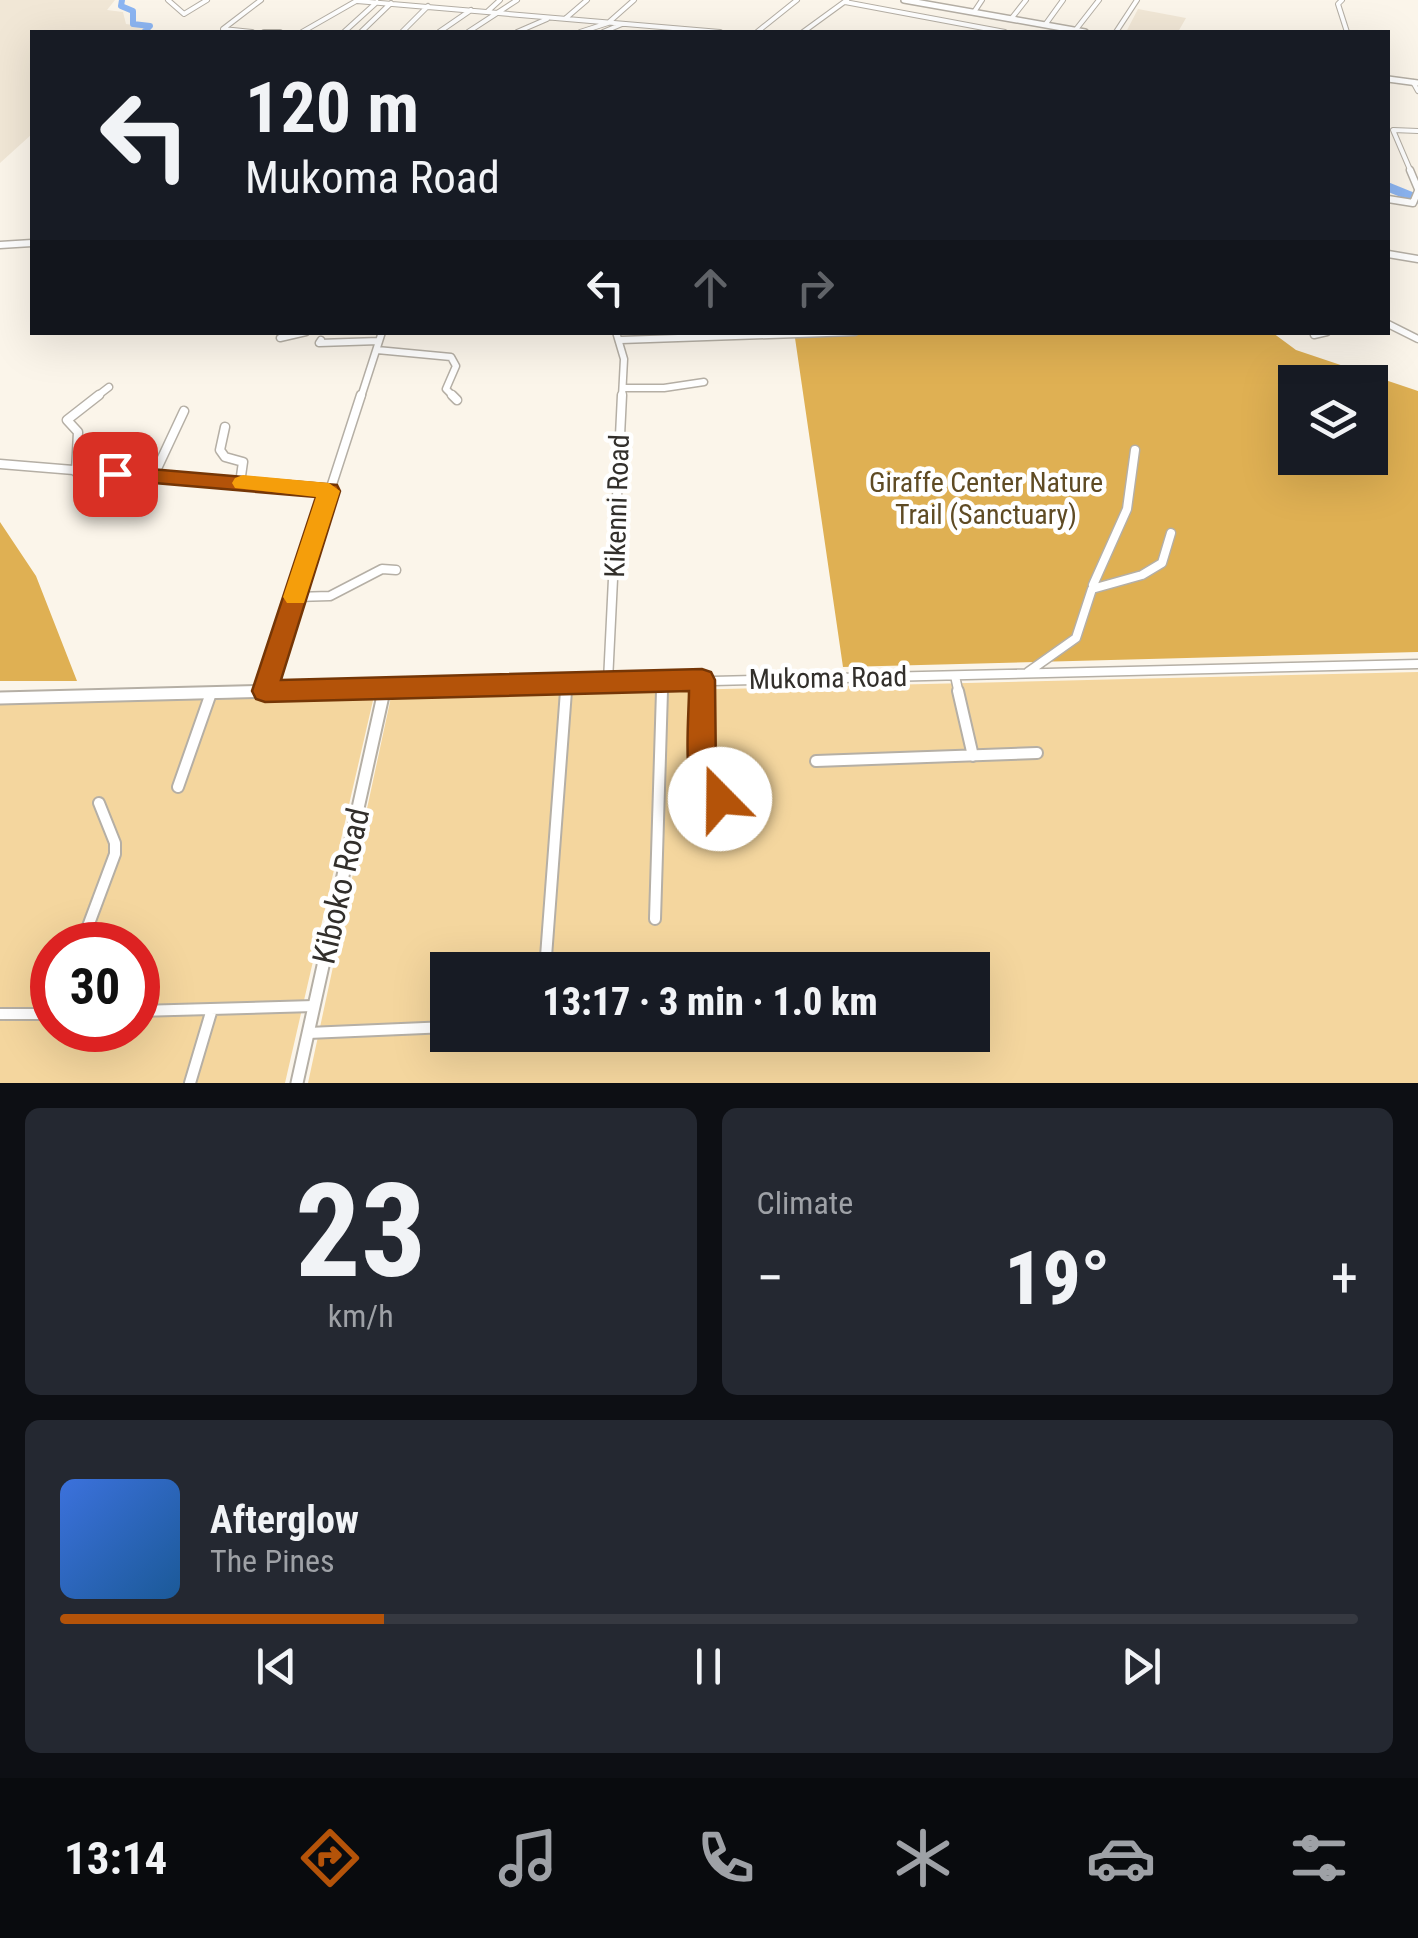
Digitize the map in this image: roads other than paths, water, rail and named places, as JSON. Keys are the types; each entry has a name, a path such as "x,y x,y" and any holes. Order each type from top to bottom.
{"street":[{"path":"168,0 184,14 208,0"},
{"path":"233,30 224,29 261,0"},
{"path":"305,30 357,0 684,30"},
{"path":"458,9 466,0"},
{"path":"488,11 500,0"},
{"path":"471,30 517,0"},
{"path":"566,18 587,0"},
{"path":"586,30 608,23 634,0"},
{"path":"760,30 797,0"},
{"path":"904,0 1066,30"},
{"path":"959,30 982,1 970,0"},
{"path":"1011,19 1026,0"},
{"path":"1045,25 1063,0"},
{"path":"1076,30 1099,0"},
{"path":"1117,30 1137,0"},
{"path":"1342,0 1338,4 1346,30"},
{"path":"346,30 386,1"},
{"path":"363,30 386,1"},
{"path":"805,30 846,1 992,30"},
{"path":"404,30 428,6"},
{"path":"442,30 471,10"},
{"path":"522,30 551,17"},
{"path":"354,22 369,24"},
{"path":"608,30 625,23"},
{"path":"668,30 676,28"},
{"path":"1390,79 1415,82 1418,92"},
{"path":"1390,200 1417,193 1393,130 1418,131"},
{"path":"0,244 30,244"},
{"path":"1390,254 1418,259"},
{"path":"1390,325 1418,338"},
{"path":"280,338 293,335"},
{"path":"618,336 646,335"},
{"name":"Kikenni Road","path":"608,681 623,388 618,336"},
{"path":"321,340 319,343 379,341 451,358 456,366 446,390 457,400"},
{"path":"265,691 379,341"},
{"path":"623,388 664,388 704,382"},
{"path":"76,472 78,432 68,420 109,386"},
{"path":"154,475 184,411"},
{"path":"225,427 220,450 225,457 244,462 240,483"},
{"path":"1025,674 1076,638 1092,589 1128,509 1134,450"},
{"path":"0,464 329,491"},
{"path":"1092,589 1153,571 1168,552 1171,533"},
{"path":"295,598 330,596 382,568 396,570"},
{"name":"Mukoma Road","path":"0,698 1418,664"},
{"path":"955,676 972,756"},
{"path":"656,919 662,680"},
{"path":"702,680 702,774 706,791 720,799"},
{"path":"547,952 567,683"},
{"name":"Kiboko Road","path":"296,1083 385,689"},
{"path":"178,787 211,693"},
{"path":"816,761 1037,753"},
{"path":"90,922 115,854 115,842 99,803"},
{"path":"160,1010 314,1006"},
{"path":"190,1083 212,1009"},
{"path":"0,1014 30,1014"},
{"path":"308,1034 430,1028"}],"waterway":[{"path":"122,0 121,6 133,11 133,24 150,26 146,30"},
{"path":"1390,188 1418,199"}],"park label":[{"name":"Giraffe Center Nature Trail (Sanctuary)","path":"986,498"}]}
